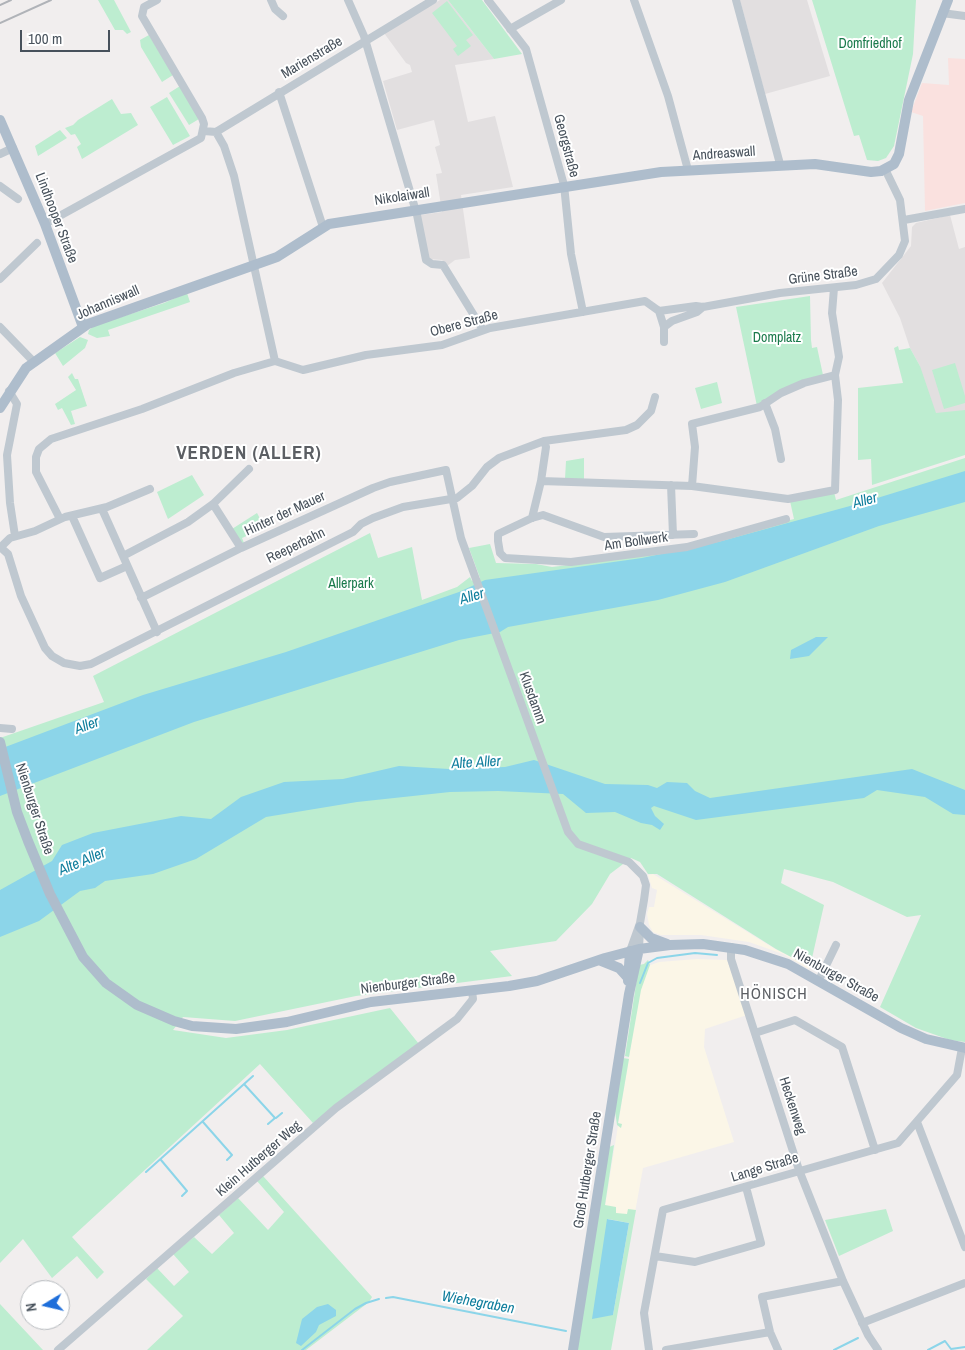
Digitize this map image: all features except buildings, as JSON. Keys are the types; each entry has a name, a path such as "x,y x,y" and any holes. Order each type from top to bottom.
{"main road":[{"path":"885,169 894,164 900,154 909,100 948,0"},
{"name":"Lindhooper Straße","path":"0,120 46,224 82,327"},
{"name":"Andreaswall","path":"564,186 635,174 780,164 826,164 871,172 885,169"},
{"name":"Nikolaiwall","path":"254,264 289,251 323,226 346,220 564,186"},
{"name":"Johanniswall","path":"2,405 9,391 33,361 82,327 118,311 254,264"},
{"name":"Nienburger Straße","path":"0,742 17,812 28,841 50,894 82,957 106,983 144,1008 167,1019 192,1026 236,1029 286,1022 371,1002 472,991 537,981 598,960 635,950 670,945 703,944 731,947 788,964 901,1028 926,1039 964,1048"},
{"path":"640,925 651,938 670,945"},
{"name":"Groß Hutberger Straße","path":"629,994 628,978 635,950"},
{"name":"Groß Hutberger Straße","path":"573,1350 635,950"},
{"path":"598,960 619,968 628,978"}],"street":[{"path":"46,224 201,138 204,130 202,118 142,16 142,9 157,0"},
{"path":"271,0 275,8 283,16"},
{"path":"348,0 365,40 415,209 426,260 432,264 442,264 482,330"},
{"name":"Marienstraße","path":"216,132 433,0"},
{"name":"Georgstraße","path":"488,0 526,49 564,186 571,254 583,312"},
{"path":"510,28 561,0"},
{"path":"634,0 668,96 688,170"},
{"path":"736,0 780,164"},
{"path":"942,14 965,16"},
{"path":"279,92 323,226"},
{"path":"60,519 36,472 36,458 40,449 50,439 121,416 234,372 275,361 232,170 224,146 216,132 204,130"},
{"path":"0,154 12,148"},
{"name":"Grüne Straße","path":"703,307 780,293 868,283 882,275 899,255 904,245 904,220 898,192 885,169"},
{"path":"0,186 18,199"},
{"path":"904,220 965,209"},
{"path":"0,279 37,244"},
{"path":"541,482 692,486 788,499 835,490 838,400 835,375 839,357 832,313 834,288"},
{"name":"Obere Straße","path":"275,361 303,370 334,361 366,355 442,345 482,330 645,301 651,303 659,311"},
{"path":"664,342 664,327 659,311 696,306 703,307"},
{"path":"664,327 672,321 697,312 703,307"},
{"path":"0,327 33,361"},
{"path":"692,486 695,447 692,424 760,407 781,393 835,375"},
{"path":"9,391 17,404 8,440 7,461 15,536"},
{"path":"451,500 472,486 487,467 500,458 544,441 632,428 647,417 653,407 655,397"},
{"path":"765,403 775,430 781,459"},
{"path":"2,405 13,408 14,415"},
{"path":"544,441 546,447 541,482 532,518 543,516 604,537 694,534"},
{"path":"123,556 172,531 213,504 249,469"},
{"name":"Klusdamm","path":"446,470 451,500 461,538 566,826"},
{"name":"Hinter der Mauer","path":"141,598 241,548 378,486 446,470"},
{"path":"671,485 673,535"},
{"path":"0,548 15,536 35,531 60,519 102,508 150,490"},
{"name":"Reeperbahn","path":"0,548 8,554 15,582 40,639 48,652 61,662 75,665 91,664 353,532 361,524 373,518 403,507 451,500"},
{"path":"213,504 241,548"},
{"path":"102,508 157,632"},
{"path":"72,516 100,578 127,566"},
{"name":"Am Bollwerk","path":"532,518 498,534 500,553 505,558 523,561 571,562 687,547 786,519"},
{"path":"0,728 12,729"},
{"name":"Groß Hutberger Straße","path":"566,826 570,837 578,844 629,862 640,871 646,885 635,950"},
{"path":"819,980 836,945"},
{"name":"Heckenweg","path":"731,947 730,960 756,1033 799,1170 843,1281 862,1323 878,1350"},
{"name":"Klein Hutberger Weg","path":"58,1350 336,1108 457,1019 473,999 472,991"},
{"path":"756,1033 795,1020 842,1047 875,1150"},
{"name":"Lange Straße","path":"649,1350 644,1313 663,1210 898,1143 957,1075 964,1048"},
{"path":"916,1122 965,1247"},
{"path":"655,1256 695,1262 761,1243 746,1187"},
{"path":"778,1350 770,1332 762,1297 843,1281"},
{"path":"862,1323 965,1283"},
{"path":"666,1350 770,1332"}],"shaded area":[{"path":"440,0 448,0 494,59 455,65 468,122 495,116 513,187 461,195 470,258 455,260 447,266 442,260 429,259 420,215 442,212 436,174 442,173 435,147 440,145 434,120 397,130 383,81 412,72 410,65 406,63 384,33"},
{"path":"740,0 807,0 830,76 765,94"},
{"path":"948,58 965,59 965,203 925,211 923,116 911,112 922,83 949,85"},
{"path":"950,215 959,249 965,247 965,452 920,436 920,366 910,348 900,318 882,283 911,246 912,227 916,223"},
{"path":"653,874 775,949 810,967 809,969 783,954 749,942 701,935 661,935 653,932 649,925 647,914 649,907 654,907 657,890 652,888 648,875"},
{"path":"697,959 727,960 747,1015 705,1029 704,1047 734,1142 643,1168 634,1218 604,1213 640,988 648,966 659,962"}],"green space":[{"path":"98,0 114,0 131,32 127,34 123,30 115,30"},
{"path":"448,0 482,0 522,54 494,59"},
{"name":"Domfriedhof","path":"812,0 916,0 913,54 894,146 886,158 878,161 867,160 859,135 854,136"},
{"path":"447,1 473,35 466,40 471,46 458,56 453,49 457,46 432,13"},
{"path":"149,35 173,75 162,82 141,47 140,40"},
{"path":"180,86 199,119 189,125 169,93"},
{"path":"167,97 190,136 173,145 150,107"},
{"path":"112,99 121,114 131,113 138,125 82,159 77,147 81,144 75,134 71,135 65,128 73,125"},
{"path":"60,130 67,138 38,156 35,146"},
{"path":"187,293 190,302 108,330 110,336 97,338 88,334 89,330 94,326 164,303"},
{"name":"Domplatz","path":"810,296 812,348 817,347 823,375 757,406 736,307"},
{"path":"80,337 88,340 85,348 63,366 55,353"},
{"path":"898,346 899,350 910,348 920,366 936,413 965,410 965,455 872,485 871,459 858,460 858,388 903,383 894,348"},
{"path":"955,363 965,396 965,403 944,409 932,370"},
{"path":"72,373 75,379 78,379 87,406 71,411 75,424 71,425 62,408 58,410 55,404 76,390 68,377"},
{"path":"717,382 722,403 701,409 695,388"},
{"path":"584,458 584,479 565,479 566,461"},
{"name":"Allerpark","path":"965,458 965,1042 950,1040 916,1028 880,1007 921,915 907,917 833,882 784,869 781,883 824,905 810,967 776,949 657,874 648,874 640,862 631,858 610,874 592,904 556,941 490,951 512,976 356,996 235,1021 183,1017 173,1030 226,1038 287,1030 390,1008 419,1044 313,1123 260,1064 72,1237 104,1272 97,1279 77,1256 52,1278 23,1239 0,1263 0,738 104,702 93,676 370,533 378,558 412,547 422,600 457,587 470,577 472,581 480,578 469,548 490,544 496,563 536,564 552,567 651,555 794,519 790,501 834,492 836,500"},
{"path":"192,475 204,495 168,519 157,492"},
{"path":"257,513 265,528 242,538 244,543 241,545 232,529"},
{"path":"648,960 650,965 641,990 629,1057 625,1056 639,965 644,964"},
{"path":"623,1058 629,1059 618,1123 622,1124 621,1128 617,1125 615,1111"},
{"path":"614,1145 605,1205 616,1207 616,1213 627,1214 628,1209 636,1210 611,1350 575,1350 609,1147","holes":["608,1219 629,1223 613,1315"]},
{"path":"263,1176 372,1297 369,1302 306,1350 147,1350 183,1316 146,1279 157,1268 174,1286 189,1272 173,1254 194,1237 212,1254 234,1233 219,1215 238,1198 268,1230 284,1212 257,1181"},
{"path":"886,1209 893,1231 839,1256 825,1220"},
{"path":"0,1304 20,1325 20,1330 24,1330 43,1350 0,1350"}],"water":[{"name":"Aller","path":"965,471 965,502 879,526 725,582 658,600 508,627 500,632 459,640 194,722 0,796 0,749 143,695 286,652 459,592 485,580 642,558 718,542 861,503"},
{"path":"816,637 828,637 809,656 790,659 791,650"},
{"name":"Alte Aller","path":"534,760 605,784 648,785 657,788 667,782 687,783 695,791 710,798 912,769 965,790 965,815 953,814 925,797 877,790 864,798 696,820 654,806 651,808 655,816 664,824 660,830 652,825 641,823 615,812 586,813 563,794 498,791 450,792 357,802 266,817 196,859 153,874 105,881 95,888 80,891 39,921 0,937 0,890 52,861 62,845 93,833 181,816 211,819 241,797 284,782 343,779 399,766 449,769 505,767"},
{"path":"607,1219 629,1223 613,1315 592,1319"},
{"path":"328,1304 336,1310 336,1316 319,1325 316,1332 301,1346 296,1343 302,1319 317,1307"}],"waterway":[{"path":"640,983 648,963 657,958 695,953 717,955"},
{"path":"146,1172 253,1076"},
{"path":"244,1084 275,1118 268,1124"},
{"path":"276,1118 282,1113"},
{"path":"203,1122 232,1155 227,1160"},
{"path":"161,1160 187,1191 182,1196"},
{"name":"Wiehegraben","path":"386,1298 393,1297 566,1331"},
{"name":"Wiehegraben","path":"302,1350 355,1309 379,1299"},
{"path":"834,1350 858,1338"},
{"path":"928,1350 945,1341 951,1349 965,1347"}],"railway":[{"path":"0,5 11,0"},
{"path":"0,23 51,0"}],"district":[{"name":"VERDEN (ALLER)","path":"249,454"},
{"name":"HÖNISCH","path":"774,995"}]}
